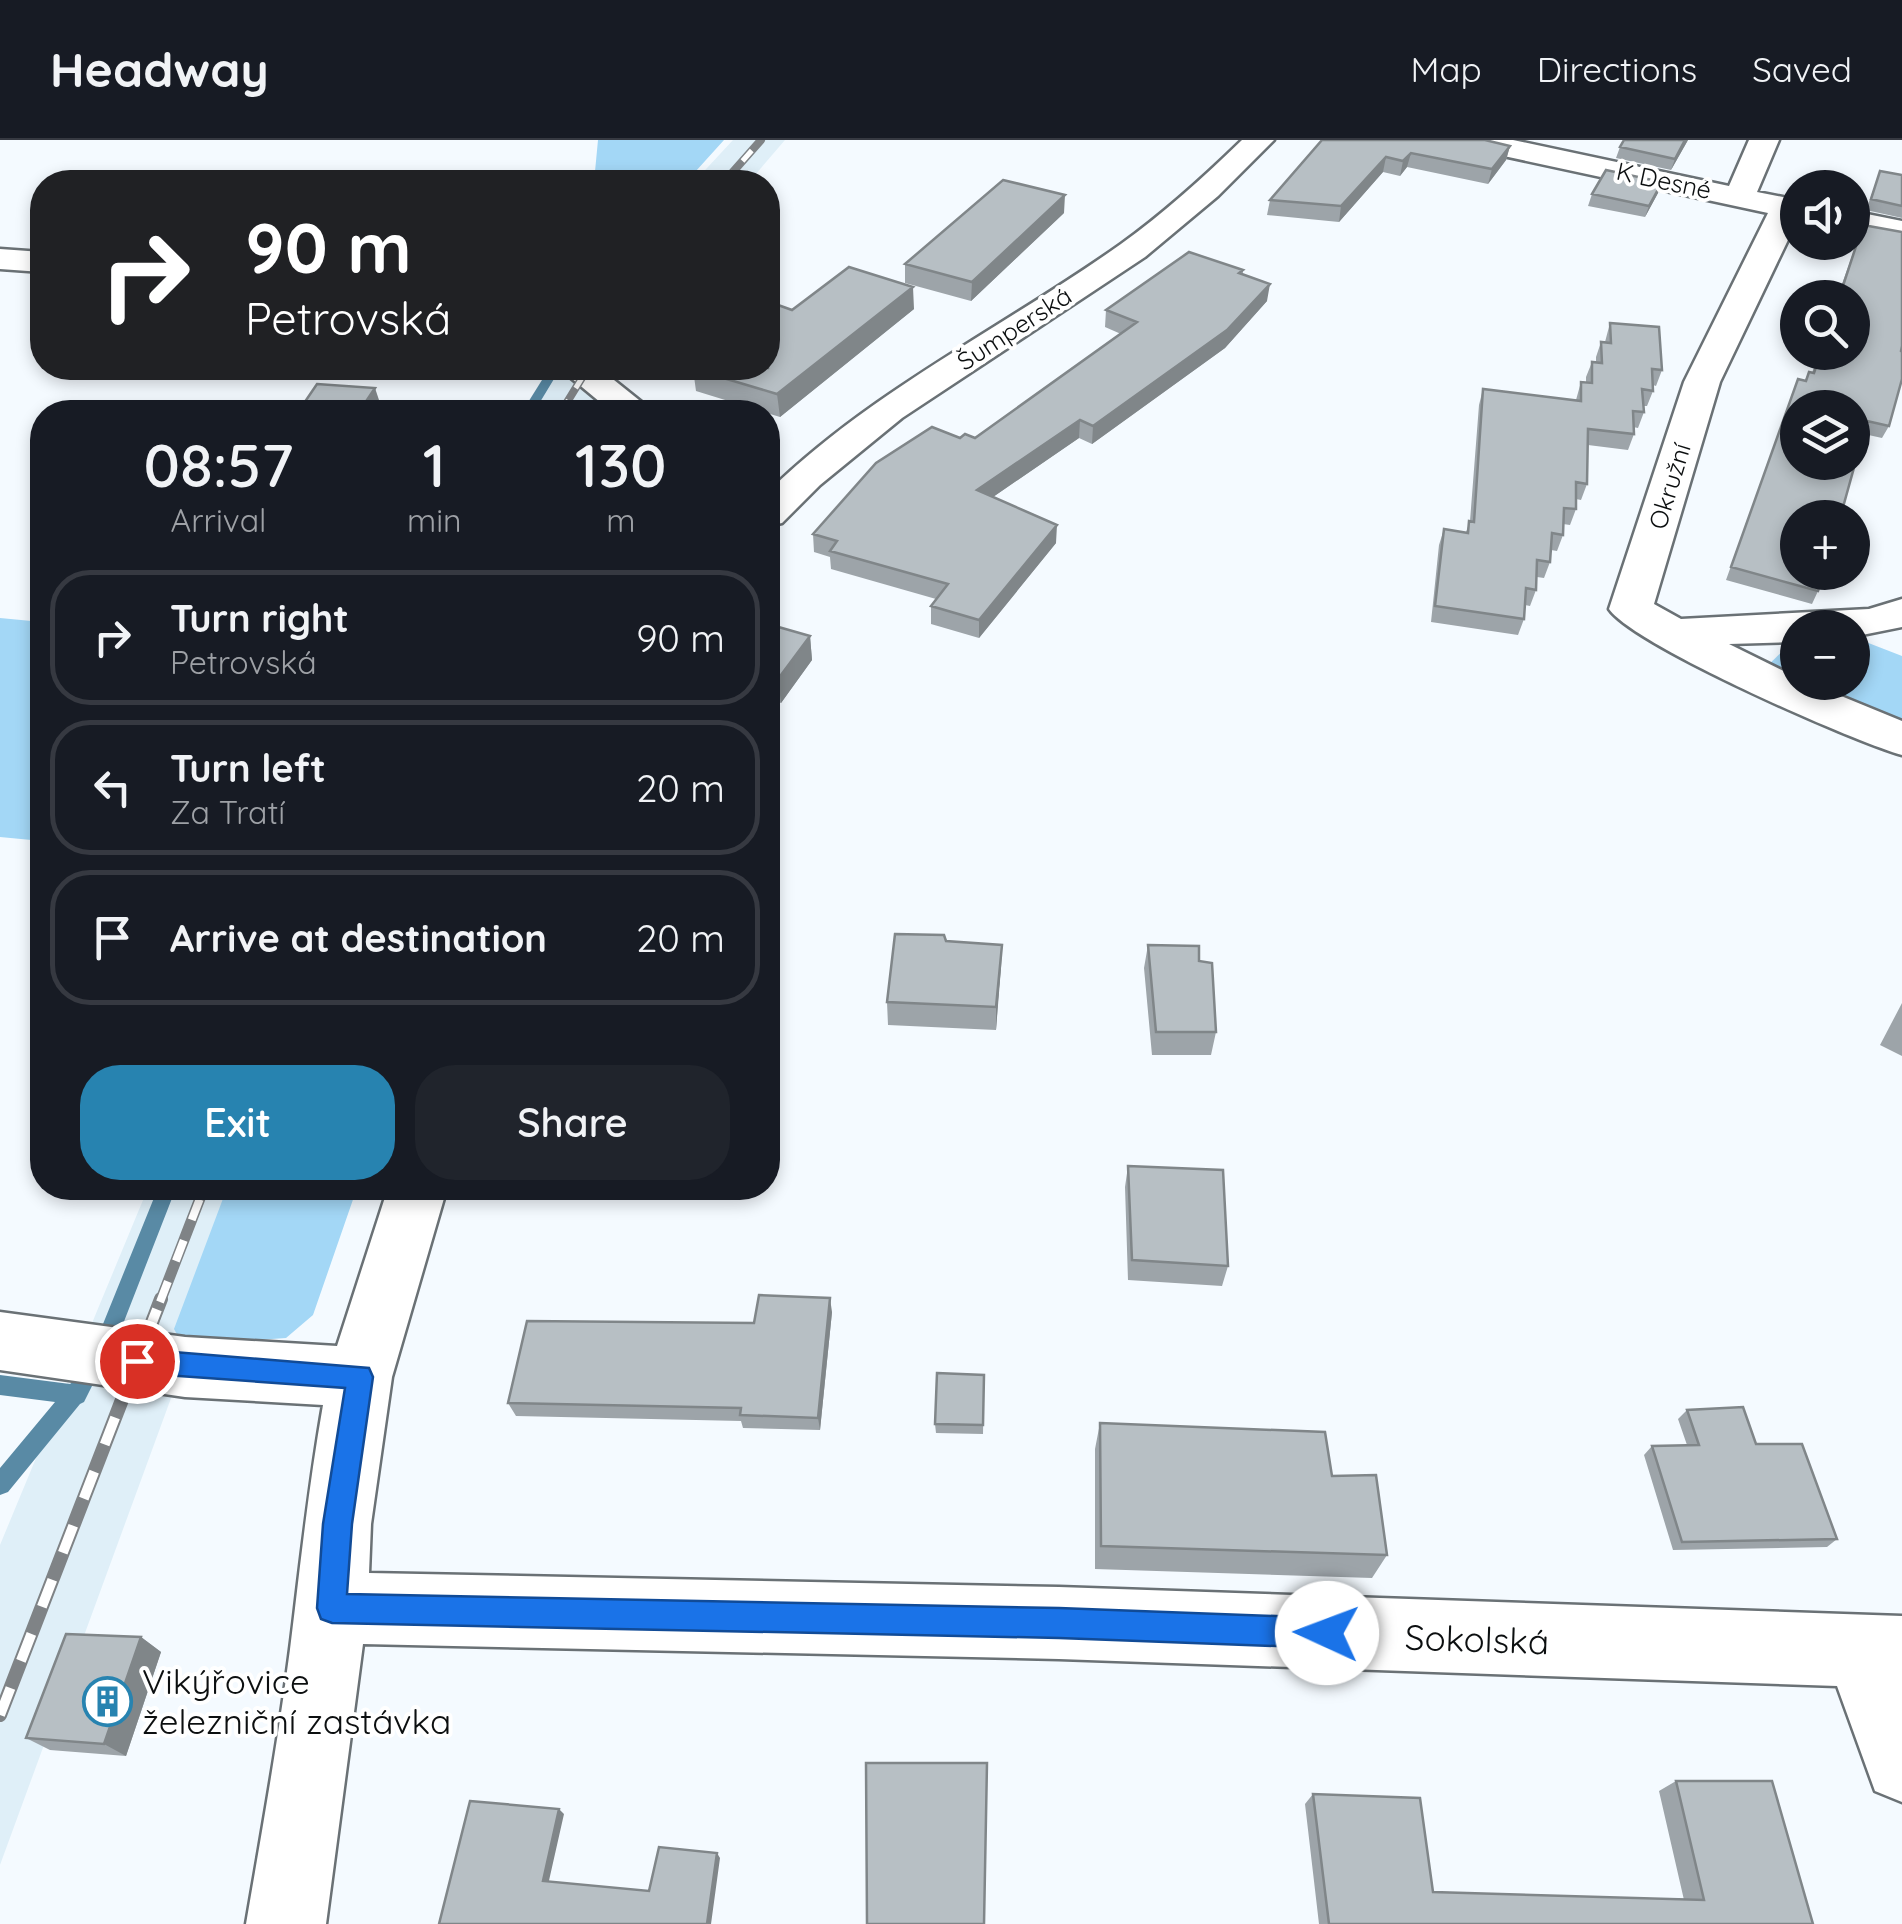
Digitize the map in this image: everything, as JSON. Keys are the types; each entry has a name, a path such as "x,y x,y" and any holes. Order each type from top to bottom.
{"street":[{"name":"Šumperská","path":"780,501 882,415 1117,262 1204,195 1259,140"},
{"name":"K Desné","path":"1470,140 1780,206"},
{"path":"1740,196 1764,140"},
{"path":"1870,225 1902,231"},
{"name":"Okružní","path":"1673,634 1631,609 1702,382 1780,232"},
{"path":"0,259 30,261"},
{"path":"593,380 619,400"},
{"path":"1673,634 1780,629"},
{"path":"1673,634 1798,697 1902,739"},
{"path":"286,1924 332,1608 337,1524 360,1377 412,1200"},
{"path":"0,1341 185,1367 360,1377"},
{"name":"Sokolská","path":"332,1608 1059,1623 1892,1652"},
{"path":"1892,1652 1902,1764"}],"shaded area":[{"path":"598,140 724,140 697,170 595,170"},
{"path":"733,140 785,140 759,170 705,170"},
{"path":"546,380 608,380 596,400 533,400"},
{"path":"0,618 30,621 30,840 0,837"},
{"path":"1870,644 1902,656 1902,731 1826,700 1870,700"},
{"path":"1780,654 1780,681 1760,673"},
{"path":"143,1200 244,1200 0,1865 0,1545"},
{"path":"222,1200 353,1200 313,1315 286,1338 183,1345 174,1329"}],"building":[{"path":"1322,140 1485,140 1510,146 1492,169 1411,153 1403,161 1386,157 1341,206 1270,200"},
{"path":"1624,140 1685,140 1675,159 1620,147"},
{"path":"1606,170 1662,182 1649,206 1592,194"},
{"path":"1880,171 1902,175 1902,206 1871,199"},
{"path":"1003,180 1065,195 972,282 905,264"},
{"path":"1870,226 1902,232 1902,379 1889,426 1870,422 1870,390 1794,390 1798,379 1806,381 1809,372 1870,370 1870,280 1845,280 1851,260 1870,260"},
{"path":"1189,252 1243,270 1239,273 1270,284 1227,330 1093,426 1080,420 977,490 1057,525 979,620 931,606 948,584 830,551 837,541 813,534 876,463 932,427 960,438 965,434 975,438 1137,322 1106,310"},
{"path":"849,267 913,287 777,394 730,380 780,380 780,306 792,310"},
{"path":"1610,323 1659,327 1662,370 1652,369 1653,391 1642,389 1644,412 1633,411 1634,434 1588,429 1587,484 1576,482 1576,509 1564,508 1563,535 1552,533 1550,562 1537,560 1536,590 1526,588 1524,619 1435,606 1444,529 1468,533 1469,521 1474,522 1483,389 1581,401 1581,382 1592,383 1592,362 1602,363 1601,342 1611,343"},
{"path":"317,384 375,388 367,400 306,400"},
{"path":"1780,430 1780,480 1851,480 1845,500 1780,500 1780,581 1731,567"},
{"path":"780,627 810,636 780,676"},
{"path":"895,934 944,935 946,941 1002,945 996,1007 887,1002"},
{"path":"1148,945 1199,946 1199,961 1212,963 1216,1032 1156,1032"},
{"path":"1128,1166 1223,1170 1228,1266 1132,1260"},
{"path":"759,1295 830,1298 818,1418 740,1415 741,1408 508,1403 527,1321 754,1323"},
{"path":"937,1373 984,1375 983,1425 935,1424"},
{"path":"1743,1407 1756,1444 1802,1444 1837,1539 1682,1542 1652,1446 1699,1445 1687,1410"},
{"path":"1100,1423 1325,1432 1332,1476 1376,1475 1387,1555 1101,1546"},
{"path":"66,1634 141,1637 104,1744 26,1738"},
{"path":"866,1763 987,1763 984,1924 867,1924"},
{"path":"1676,1781 1772,1781 1813,1924 1329,1924 1313,1794 1420,1798 1433,1892 1704,1900"},
{"path":"470,1801 559,1809 543,1881 649,1891 659,1847 717,1853 707,1924 439,1924"}],"waterway":[{"path":"535,400 547,380"},
{"path":"113,1324 162,1200"},
{"path":"74,1395 83,1384"},
{"path":"0,1385 74,1395"},
{"path":"0,1485 74,1395"}],"railway":[{"path":"735,170 761,140"},
{"path":"568,400 581,380"},
{"path":"160,1302 199,1200"},
{"path":"0,1715 161,1299"}],"place":[{"name":"Vikýřovice železniční zastávka","path":"107,1701"}],"route":[{"path":"137,1361 360,1377 337,1524 332,1608 1059,1623 1327,1633"}]}
